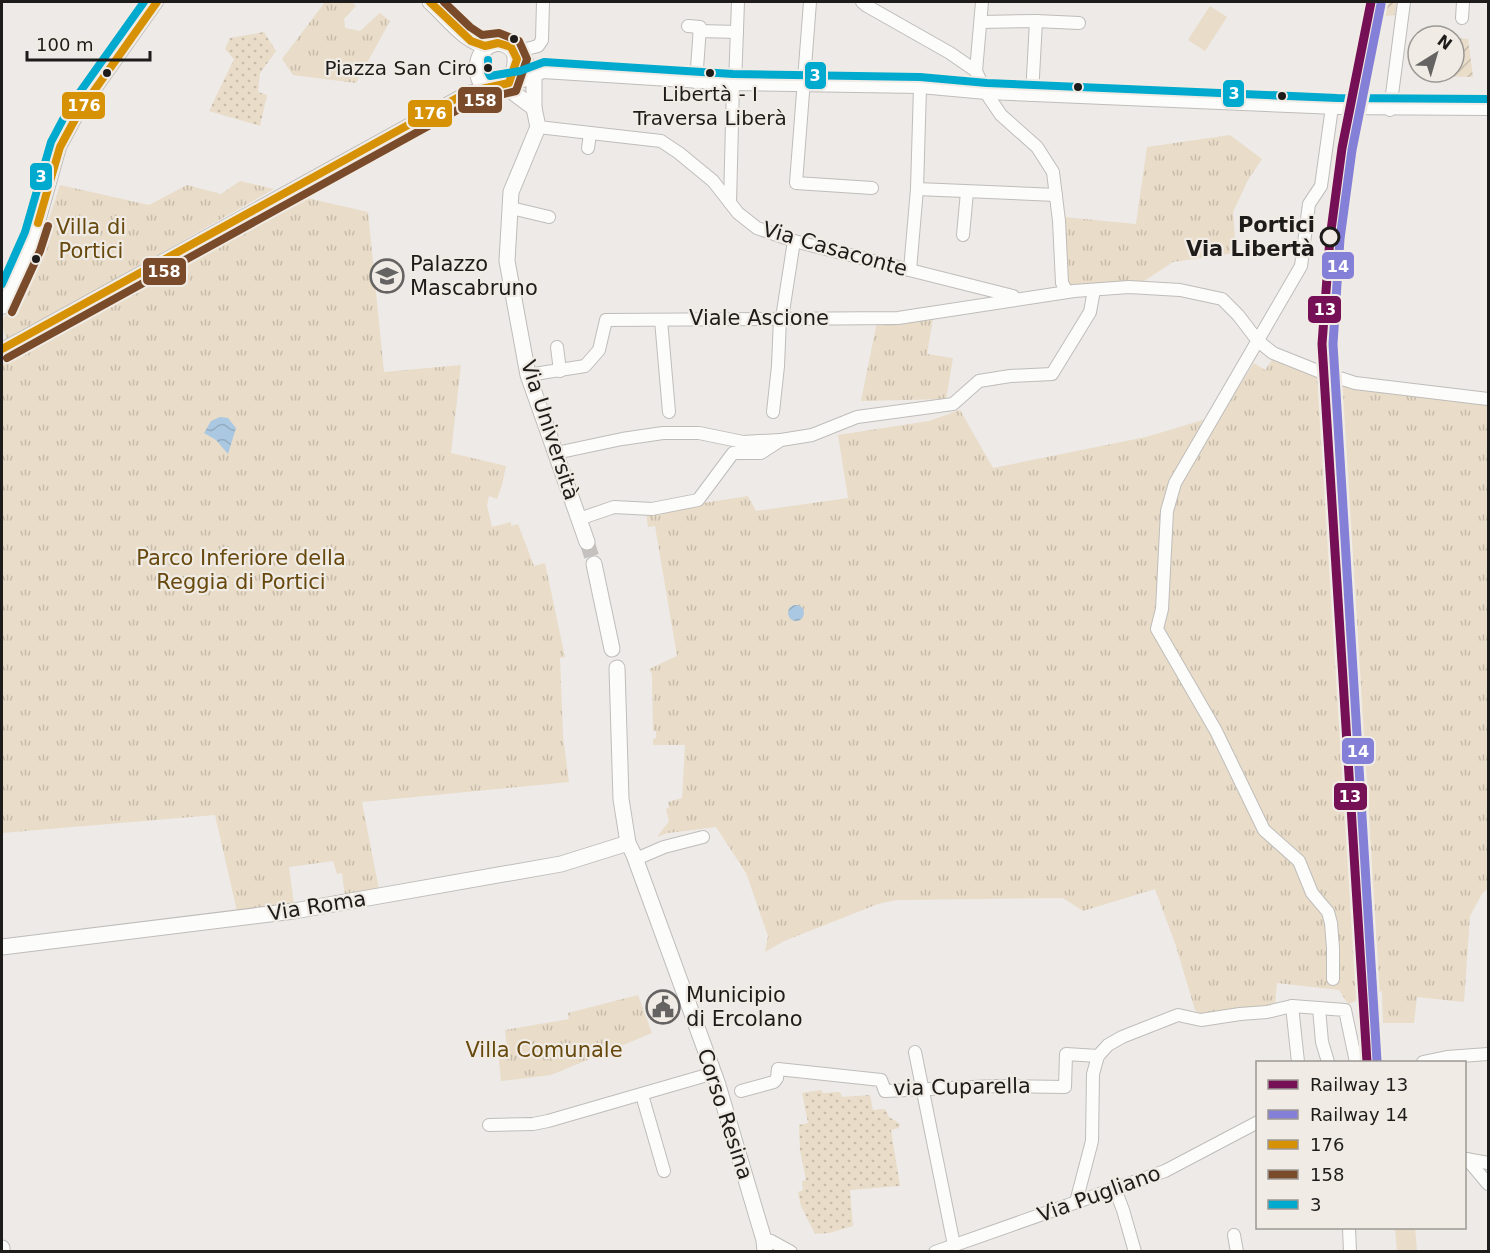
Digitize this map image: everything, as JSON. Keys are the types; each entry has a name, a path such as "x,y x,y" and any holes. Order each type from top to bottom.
{"main road":[{"path":"430,2 478,45 483,53"},
{"path":"534,108 511,91 493,84 477,65 483,53 492,44 503,43 530,68 534,75 534,108 538,127"},
{"path":"493,84 516,54"},
{"name":"Via Università","path":"538,127 511,192 507,261 528,375 587,542"},
{"path":"594,564 612,649"},
{"path":"616,668 621,799 628,843"},
{"name":"Corso Resina","path":"628,843 636,859 714,1073 765,1246"},
{"name":"Via Roma","path":"2,947 294,911 561,864 628,843"}],"street":[{"path":"2,308 35,236 60,147 79,111 157,2"},
{"path":"516,54 538,46 542,40 543,2"},
{"path":"730,203 738,2"},
{"path":"810,2 796,183 872,188"},
{"path":"862,2 950,53 976,71"},
{"path":"981,2 976,71 986,93 1001,115 1037,147 1053,172 1059,220 1062,283 1067,292"},
{"path":"1390,110 1404,2"},
{"path":"1462,2 1462,18"},
{"path":"1032,95 1036,21"},
{"path":"981,22 1079,23"},
{"path":"696,82 694,28 737,32"},
{"path":"3,347 468,92 493,84 523,81 543,72 734,84 920,87 986,93 1390,110 1488,109"},
{"path":"910,270 917,189 920,87"},
{"path":"1332,979 1332,940 1328,912 1312,892 1299,861 1264,830 1216,731 1157,629 1162,609 1167,511 1175,483 1301,266 1309,204 1321,186 1335,107"},
{"name":"Via Casaconte","path":"538,127 661,141 713,181 738,213 757,228 794,241 1020,298"},
{"path":"588,148 590,134"},
{"path":"917,189 1056,195"},
{"path":"963,235 967,192"},
{"path":"511,208 549,217"},
{"path":"773,412 781,318 794,241"},
{"name":"Viale Ascione","path":"528,375 585,366 599,350 606,320 898,318 1020,298 1129,287 1180,290 1221,299 1238,315 1258,341 1273,353 1318,371 1355,382 1488,399"},
{"path":"556,453 663,433 699,433 743,442 781,440 812,435 857,417 953,404 979,381 1010,376 1052,374 1090,312 1094,290"},
{"path":"661,320 669,412"},
{"path":"557,347 560,371"},
{"path":"579,519 614,507 652,509 698,500 733,453 761,453 781,440"},
{"path":"636,859 664,847 703,837"},
{"path":"1292,1006 1298,1061"},
{"path":"1076,1202 1092,1141 1093,1074 1098,1056 1108,1045 1122,1037 1178,1016 1201,1020 1267,1012 1292,1006 1345,1010 1356,1061"},
{"path":"1319,1008 1322,1042 1328,1061"},
{"path":"915,1052 959,1246"},
{"name":"via Cuparella","path":"741,1091 774,1082 778,1069 881,1080 885,1091 995,1086 1065,1087 1066,1054 1098,1056"},
{"path":"1428,1061 1488,1054"},
{"path":"489,1125 533,1124 548,1121 714,1073"},
{"path":"642,1095 664,1171"},
{"name":"Via Pugliano","path":"935,1251 959,1246 1165,1171 1256,1123"},
{"path":"1466,1159 1488,1163"},
{"path":"1466,1159 1488,1184"},
{"path":"1115,1189 1135,1251"},
{"path":"1349,1229 1350,1251"},
{"path":"1234,1235 1237,1251"},
{"path":"765,1246 771,1241 791,1251"}],"green space":[{"path":"325,2 352,2 356,6 344,19 345,28 360,31 380,13 390,21 356,83 293,75 282,59"},
{"path":"1376,2 1397,2 1395,15 1385,16 1373,12"},
{"path":"1210,6 1227,17 1205,51 1188,40"},
{"path":"264,32 276,51 260,73 258,92 267,95 260,126 209,111 234,59 225,49 230,38"},
{"path":"1466,39 1468,39 1473,77 1466,77"},
{"path":"1230,135 1262,159 1248,180 1233,212 1236,253 1173,262 1138,285 1069,289 1063,217 1136,224 1147,147"},
{"name":"Villa di Portici","path":"240,181 274,189 6,341 2,322 41,243 60,185 149,205 187,185 221,194"},
{"name":"Parco Inferiore della Reggia di Portici","path":"294,195 368,212 384,372 461,365 451,453 506,466 497,499 489,496 487,505 492,527 511,522 511,526 518,524 534,566 545,563 565,657 560,658 563,736 569,782 362,802 379,890 345,896 342,873 337,874 333,861 289,867 294,904 237,911 215,815 2,833 2,364 6,349"},
{"path":"933,319 927,354 953,358 946,399 861,401 877,322"},
{"path":"1274,357 1331,379 1488,404 1488,888 1482,894 1470,916 1464,1002 1417,997 1414,1023 1383,1023 1382,991 1348,1004 1339,990 1277,983 1275,1005 1203,1016 1195,1010 1176,946 1155,889 1083,911 1063,898 896,900 878,904 784,941 765,952 768,936 746,873 716,827 668,833 657,837 669,821 666,809 669,808 668,802 682,798 685,745 653,745 656,731 653,731 652,674 649,669 677,656 655,526 648,527 646,512 748,496 756,511 848,498 838,435 929,421 960,410 993,468 1146,437 1206,419 1215,424 1254,363 1265,370"},
{"name":"Villa Comunale","path":"638,995 652,1033 551,1075 501,1081 498,1051 507,1048 505,1030 569,1019 568,1013"},
{"path":"821,1090 823,1093 840,1092 842,1097 870,1095 873,1110 885,1109 889,1117 900,1124 899,1128 891,1130 900,1186 850,1190 853,1226 829,1233 815,1234 801,1206 798,1192 803,1190 802,1181 806,1180 800,1150 799,1125 808,1123 802,1093"},
{"path":"1395,1229 1415,1229 1417,1251 1397,1251"}],"water":[{"path":"220,417 228,418 236,428 228,454 216,440 204,433 211,421"},
{"path":"796,605 804,613 796,621 788,613"}],"tunnel":[{"path":"587,542 594,564"}],"rail line":[{"name":"13","path":"1367,1061 1322,344 1330,238 1342,148 1371,2"},
{"name":"14","path":"1377,1061 1333,344 1340,239 1352,150 1381,4"}],"transit line":[{"name":"3","path":"2,284 25,232 51,142 70,106 144,2"},
{"name":"176","path":"38,223 60,147 79,112 157,2"},
{"name":"176","path":"2,349 468,92 509,83 517,59 511,47 498,43 485,46 471,41 430,2"},
{"name":"158","path":"7,358 472,102 516,91 527,59 519,41 499,33 482,35 470,27 444,2"},
{"name":"3","path":"488,60 490,76 520,71 544,62 733,74 920,77 987,83 1337,98 1488,99"},
{"name":"158","path":"12,312 40,251 48,226"}],"place":[{"name":"Piazza San Ciro","path":"488,68"},
{"name":"Libertà - I Traversa Liberà","path":"710,73"},
{"name":"Portici Via Libertà","path":"1330,237"},
{"name":"Palazzo Mascabruno","path":"387,276"},
{"name":"Municipio di Ercolano","path":"663,1007"}]}
